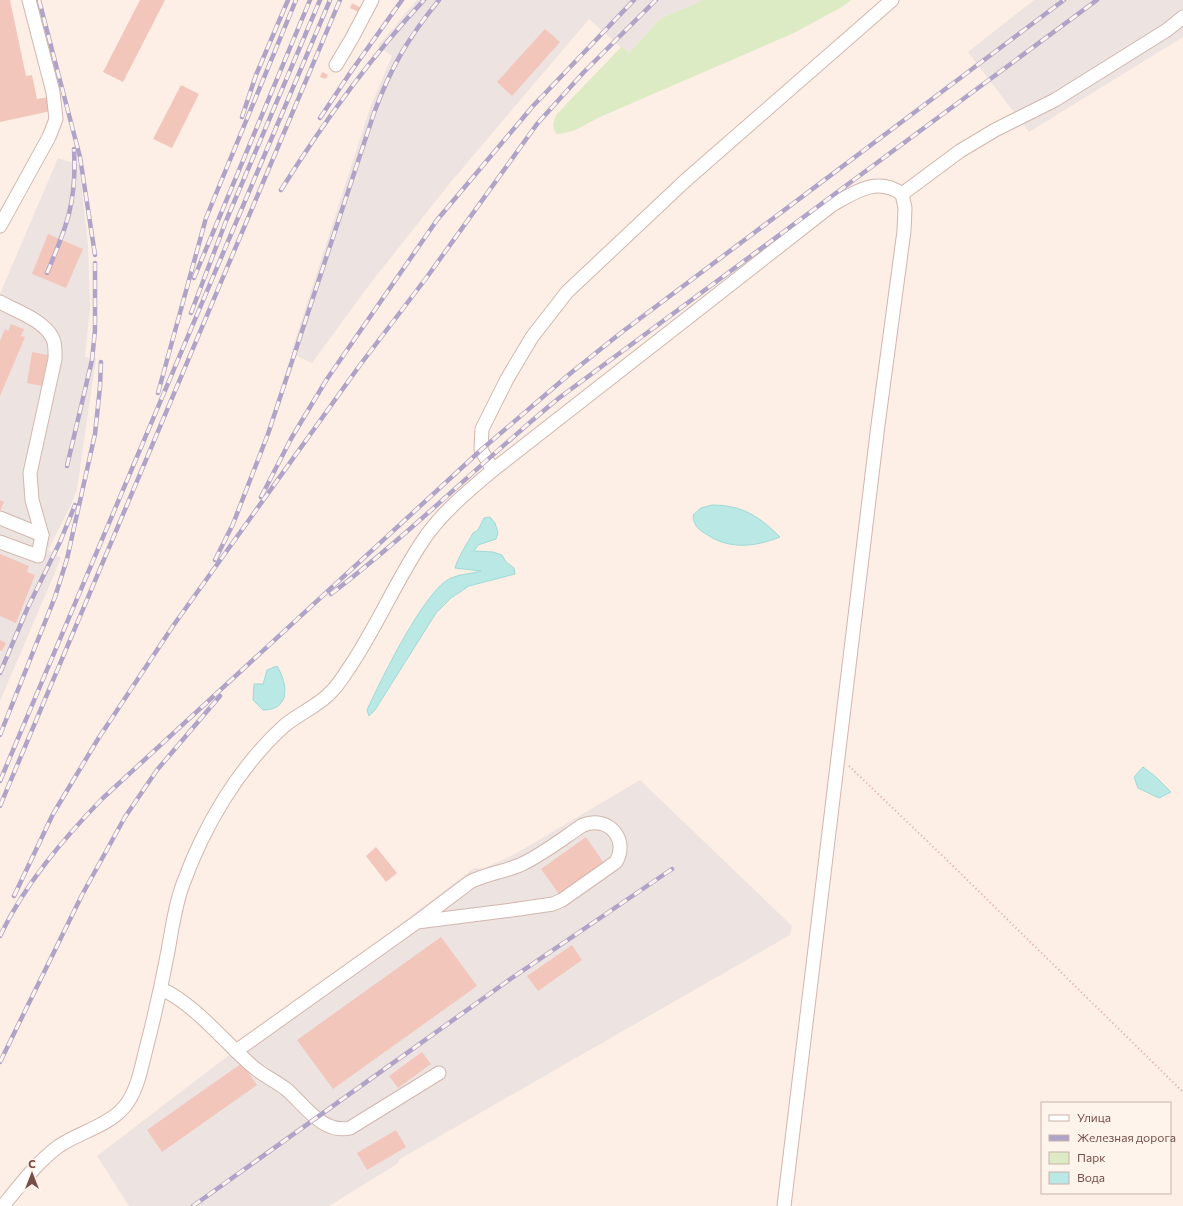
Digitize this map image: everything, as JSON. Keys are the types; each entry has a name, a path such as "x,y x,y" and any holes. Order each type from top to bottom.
{"street":[{"path":"0,226 49,137 56,119 54,92 29,0"},
{"path":"336,65 372,0"},
{"path":"493,470 481,450 482,429 506,379 532,337 567,292 686,180 892,0"},
{"path":"902,194 960,151 995,130 1055,100 1167,30 1183,17"},
{"path":"3,1206 28,1175 53,1151 102,1123 127,1104 138,1078 161,989 182,887 202,839 226,797 258,754 286,724 319,703 332,692 362,648 423,540 454,504 493,470 832,205 864,188 892,187 902,194 905,208 904,231 877,433 784,1206"},
{"path":"0,302 43,328 52,337 55,348 55,359 30,473 32,500 42,535 38,556 0,542"},
{"path":"0,518 42,535"},
{"path":"236,1051 417,922 470,882 504,871 532,859 583,825 598,822 606,824 617,836 620,847 620,856 616,862 562,900 553,904 417,922"},
{"path":"161,989 179,997 236,1051 261,1073 285,1089 322,1123 340,1130 350,1128 439,1073"}],"path":[{"path":"839,757 951,864 1183,1092"}],"shaded area":[{"path":"417,0 703,0 660,19 628,54 589,19 450,183 373,280 312,363 291,353 370,108 392,56 378,46"},
{"path":"1034,0 1183,0 1183,37 1029,132 968,52"},
{"path":"58,158 79,165 88,245 90,308 85,357 96,358 77,489 71,505 48,550 61,558 0,701 0,294"},
{"path":"640,780 792,926 790,935 400,1159 397,1164 329,1206 129,1206 97,1156 474,868 483,869 515,854"}],"green space":[{"path":"703,0 851,0 842,7 794,33 600,117 574,130 563,134 557,134 553,124 557,114 621,47 629,53 660,19"}],"water":[{"path":"712,505 732,507 749,513 765,523 780,537 752,545 733,545 715,539 698,528 695,524 693,515 701,508"},
{"path":"490,517 495,523 498,533 496,539 478,545 474,551 493,552 502,555 506,562 514,568 515,574 469,586 451,598 436,613 375,710 369,716 367,710 392,659 428,600 440,586 451,578 481,571 455,568 460,555 473,533 478,530 484,518"},
{"path":"277,666 283,680 285,695 279,706 272,709 263,710 253,700 254,684 263,684 267,670"},
{"path":"1143,767 1171,792 1159,798 1138,788 1134,777"}],"building":[{"path":"0,0 10,0 26,76 32,75 37,99 48,97 51,111 0,122"},
{"path":"140,0 165,0 123,82 103,72"},
{"path":"352,3 363,9 361,13 350,8"},
{"path":"545,29 560,42 512,96 497,82"},
{"path":"322,72 328,75 326,79 320,77"},
{"path":"181,85 199,94 172,148 153,139"},
{"path":"48,234 83,249 66,288 32,274"},
{"path":"11,324 24,329 21,336 25,337 0,396 0,341 5,329 8,331"},
{"path":"32,352 48,355 42,386 27,383"},
{"path":"0,500 4,502 0,512"},
{"path":"0,554 29,566 27,572 35,575 16,623 0,616"},
{"path":"0,640 6,643 2,651 0,650"},
{"path":"586,837 604,863 559,894 541,869"},
{"path":"376,847 397,873 386,882 366,856"},
{"path":"441,937 477,986 333,1089 297,1040"},
{"path":"572,945 582,960 538,991 527,976"},
{"path":"422,1052 431,1064 398,1088 389,1076"},
{"path":"242,1063 257,1085 162,1152 147,1130"},
{"path":"396,1130 406,1147 367,1170 357,1153"}],"railway":[{"path":"39,0 80,157 95,255"},
{"path":"242,117 256,75 288,0"},
{"path":"158,393 206,218 296,0"},
{"path":"194,278 310,0"},
{"path":"191,313 226,221 320,0"},
{"path":"0,781 330,0"},
{"path":"0,806 340,0"},
{"path":"320,118 402,0"},
{"path":"281,190 313,140 366,68 424,0"},
{"path":"215,560 233,524 268,434 380,96 409,40 439,0"},
{"path":"261,497 292,437 327,379 437,220 533,106 634,0"},
{"path":"14,896 53,814 98,739 173,626 360,365 427,277 537,124 583,73 656,0"},
{"path":"0,936 21,898 33,880 59,846 103,798 481,450 572,372 622,332 1064,0"},
{"path":"331,594 389,547 559,398 1097,0"},
{"path":"47,273 69,213 74,184 74,149"},
{"path":"67,466 92,360 95,330 95,263"},
{"path":"0,735 55,597 67,559 95,434 101,362"},
{"path":"0,673 28,607 60,542 75,505"},
{"path":"0,1062 82,895 125,817 157,770 220,696"},
{"path":"193,1206 509,980 672,869"}]}
